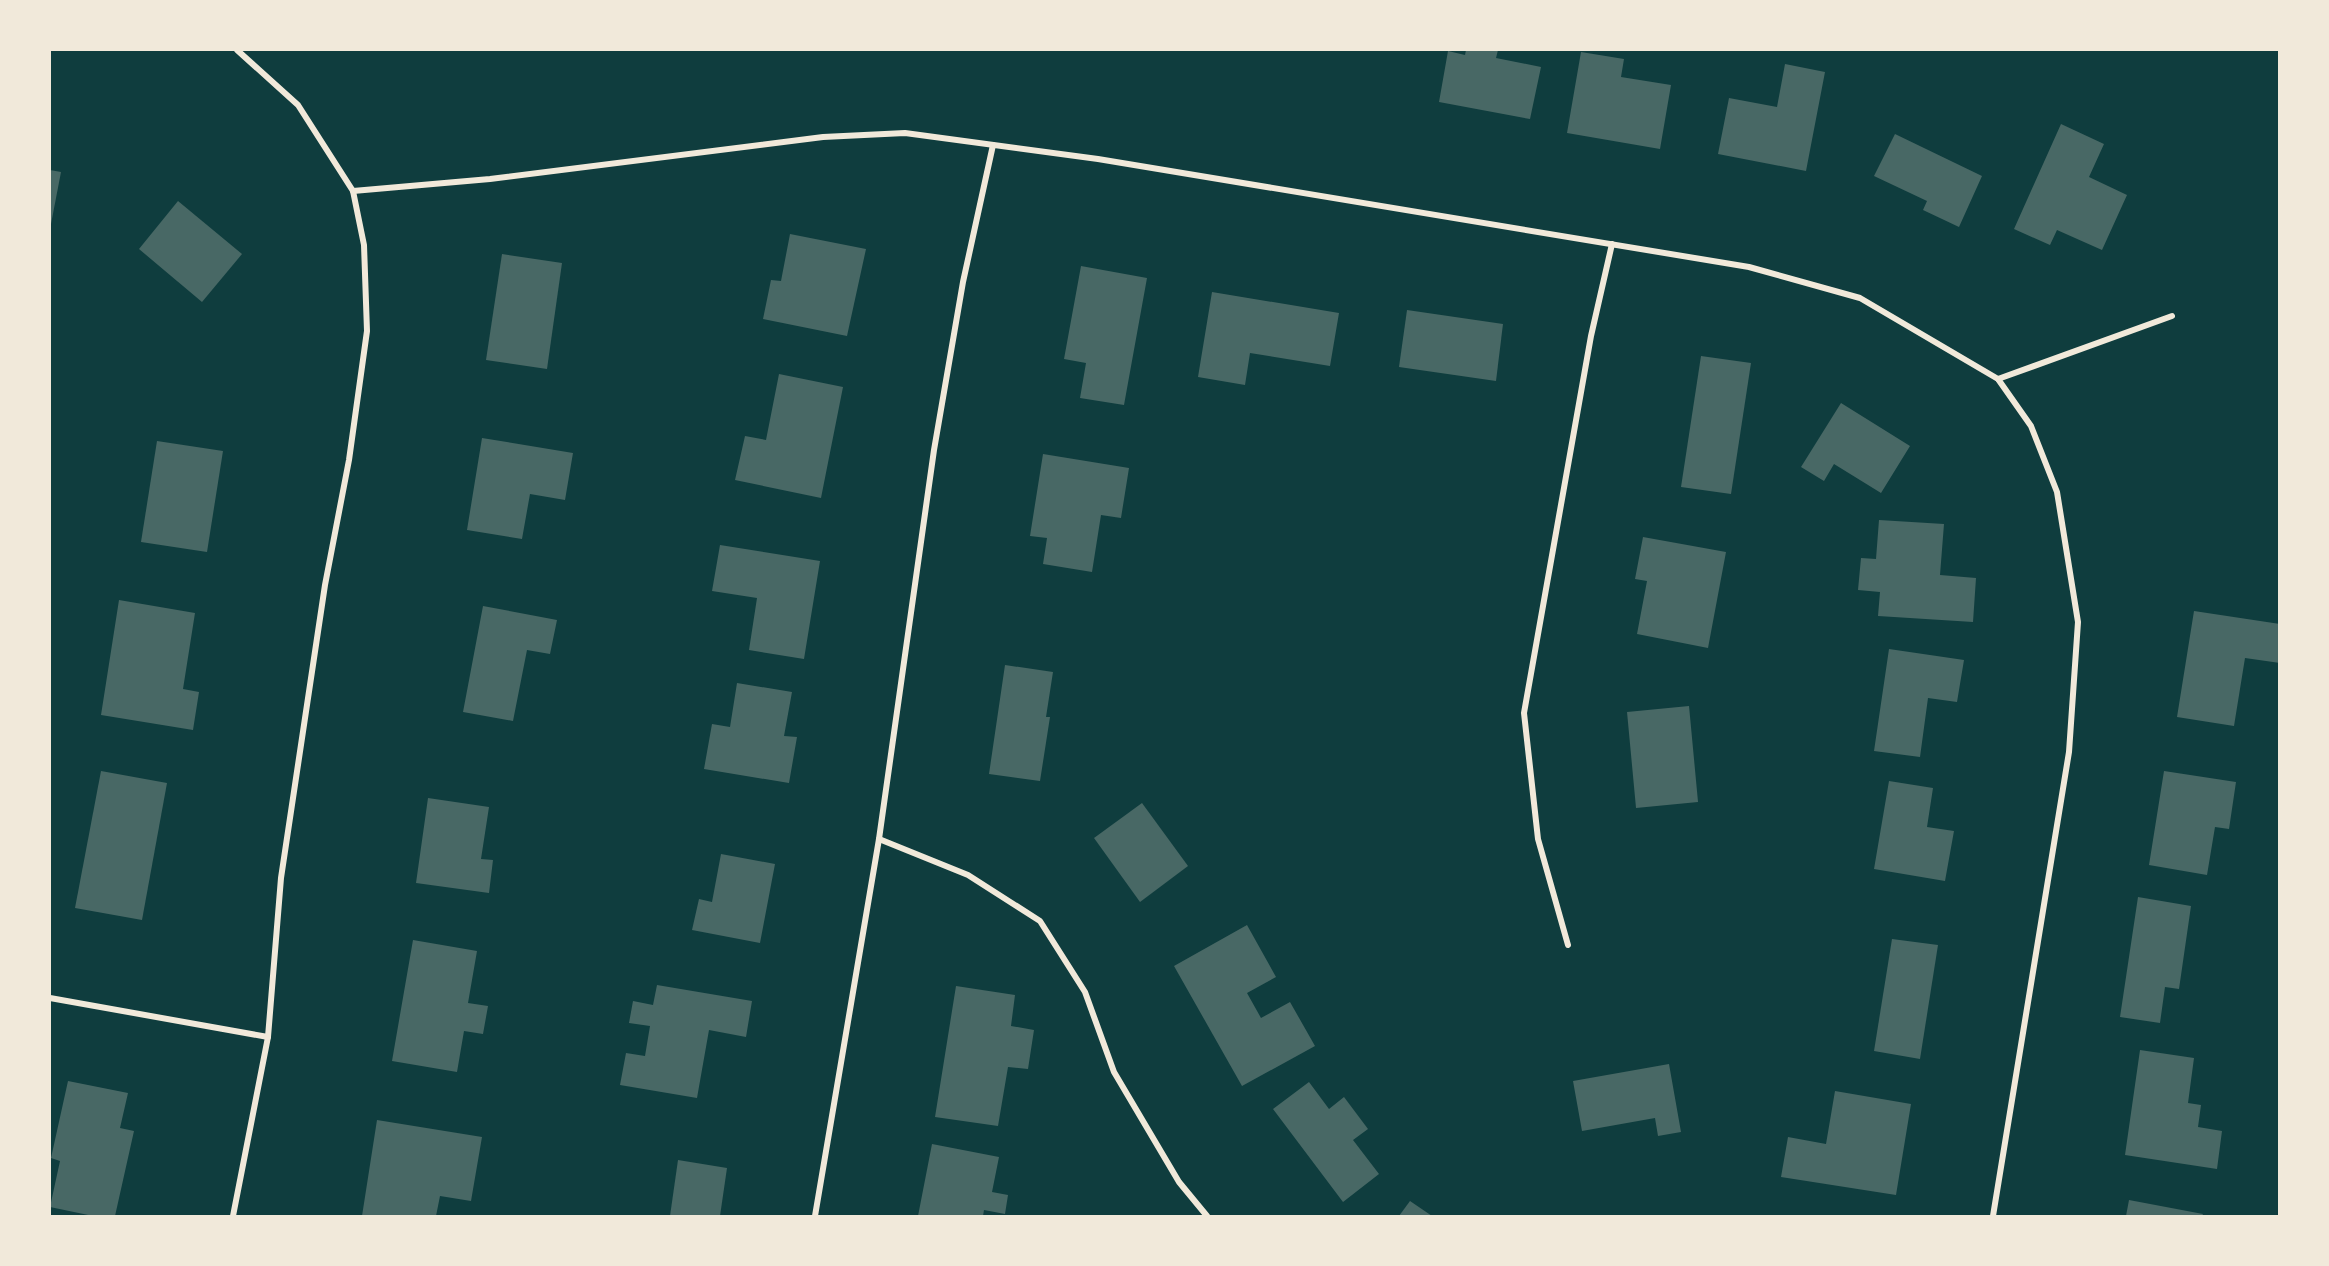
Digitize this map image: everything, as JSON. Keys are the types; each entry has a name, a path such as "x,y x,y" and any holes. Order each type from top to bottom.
{"street":[{"path":"233,1216 268,1037 281,878 326,585 349,460 367,331 364,245 353,191 297,105 237,50"},
{"path":"353,191 490,179 823,137 905,133 1098,159 1749,267 1860,298 1998,379 2031,426 2057,492 2078,622 2069,752 1993,1216"},
{"path":"815,1216 879,839 934,450 963,282 993,145"},
{"path":"1568,945 1539,839 1524,712 1591,336 1612,243"},
{"path":"1998,379 2172,316"},
{"path":"879,839 968,875 1040,921 1085,992 1114,1072 1179,1182 1207,1216"},
{"path":"50,998 268,1037"}],"building":[{"path":"1466,50 1498,50 1496,58 1541,67 1530,119 1439,102 1448,51 1465,55"},
{"path":"1581,52 1624,59 1621,77 1671,85 1660,149 1567,133"},
{"path":"1785,64 1825,72 1806,171 1718,154 1729,98 1777,107"},
{"path":"2061,124 2104,144 2089,177 2127,195 2102,250 2057,230 2050,245 2014,229"},
{"path":"1895,134 1982,176 1959,227 1923,210 1927,201 1874,176"},
{"path":"50,170 61,172 51,224 50,224"},
{"path":"178,201 242,254 202,302 139,249"},
{"path":"790,234 866,249 847,336 763,319 771,280 781,281"},
{"path":"502,254 562,263 547,369 486,360"},
{"path":"1081,266 1147,278 1124,405 1080,398 1086,363 1064,359"},
{"path":"1212,292 1339,313 1330,366 1250,353 1245,385 1198,377"},
{"path":"1407,310 1503,324 1496,381 1399,367"},
{"path":"1701,356 1751,363 1731,494 1681,487"},
{"path":"779,374 843,387 821,498 735,480 745,436 766,440"},
{"path":"1841,403 1910,446 1881,493 1834,464 1824,481 1801,467"},
{"path":"482,438 573,453 565,500 530,494 522,539 467,530"},
{"path":"157,441 223,451 207,552 141,542"},
{"path":"1043,454 1129,468 1121,518 1101,515 1092,572 1043,564 1047,538 1030,536"},
{"path":"1879,520 1944,524 1940,575 1976,578 1973,622 1878,616 1880,592 1858,590 1861,558 1876,559"},
{"path":"1643,537 1726,552 1708,648 1637,634 1647,581 1635,579"},
{"path":"720,545 820,561 804,659 749,650 757,598 712,591"},
{"path":"119,600 195,613 183,689 199,692 193,730 101,715"},
{"path":"483,606 557,620 550,654 527,650 513,721 463,712"},
{"path":"2194,611 2280,624 2280,663 2245,658 2234,726 2177,717"},
{"path":"1889,649 1964,660 1957,702 1928,698 1920,757 1874,751"},
{"path":"1005,665 1053,672 1046,717 1050,717 1040,781 989,774"},
{"path":"737,683 792,692 784,736 797,737 789,783 704,769 712,724 730,727"},
{"path":"1689,706 1698,802 1636,808 1627,712"},
{"path":"101,771 167,783 142,920 75,908"},
{"path":"2164,771 2236,782 2229,829 2215,827 2207,875 2149,865"},
{"path":"1889,781 1933,788 1927,827 1954,831 1945,881 1874,869"},
{"path":"428,798 489,807 481,859 493,860 489,893 416,883"},
{"path":"1142,803 1188,866 1140,902 1094,838"},
{"path":"721,854 775,864 760,943 692,930 699,899 712,902"},
{"path":"2138,897 2191,906 2179,989 2165,987 2160,1023 2120,1017"},
{"path":"1247,925 1276,977 1247,993 1261,1018 1290,1002 1315,1046 1242,1086 1174,966"},
{"path":"1892,939 1938,945 1920,1059 1874,1051"},
{"path":"413,940 477,951 468,1003 488,1006 483,1034 464,1031 457,1072 392,1061"},
{"path":"657,985 752,1001 746,1037 709,1030 697,1098 620,1085 626,1053 645,1056 650,1026 629,1023 633,1001 653,1005"},
{"path":"956,986 1015,995 1011,1026 1034,1030 1028,1069 1008,1067 998,1126 935,1117"},
{"path":"2140,1050 2194,1058 2188,1103 2201,1105 2198,1127 2222,1131 2217,1169 2125,1155"},
{"path":"1669,1064 1681,1132 1658,1136 1655,1118 1582,1131 1573,1081"},
{"path":"68,1081 128,1093 120,1128 134,1131 115,1216 93,1216 50,1207 60,1161 51,1158"},
{"path":"1309,1082 1329,1109 1344,1097 1368,1129 1353,1140 1379,1174 1343,1202 1273,1109"},
{"path":"1835,1091 1911,1104 1896,1195 1781,1177 1788,1137 1826,1144"},
{"path":"377,1120 482,1137 471,1201 440,1196 436,1216 362,1216"},
{"path":"932,1144 999,1157 992,1192 1008,1195 1005,1214 984,1210 983,1216 918,1216"},
{"path":"678,1160 727,1168 720,1216 670,1216"},
{"path":"2129,1200 2203,1214 2202,1216 2126,1216"},
{"path":"1410,1201 1432,1216 1399,1216"}]}
